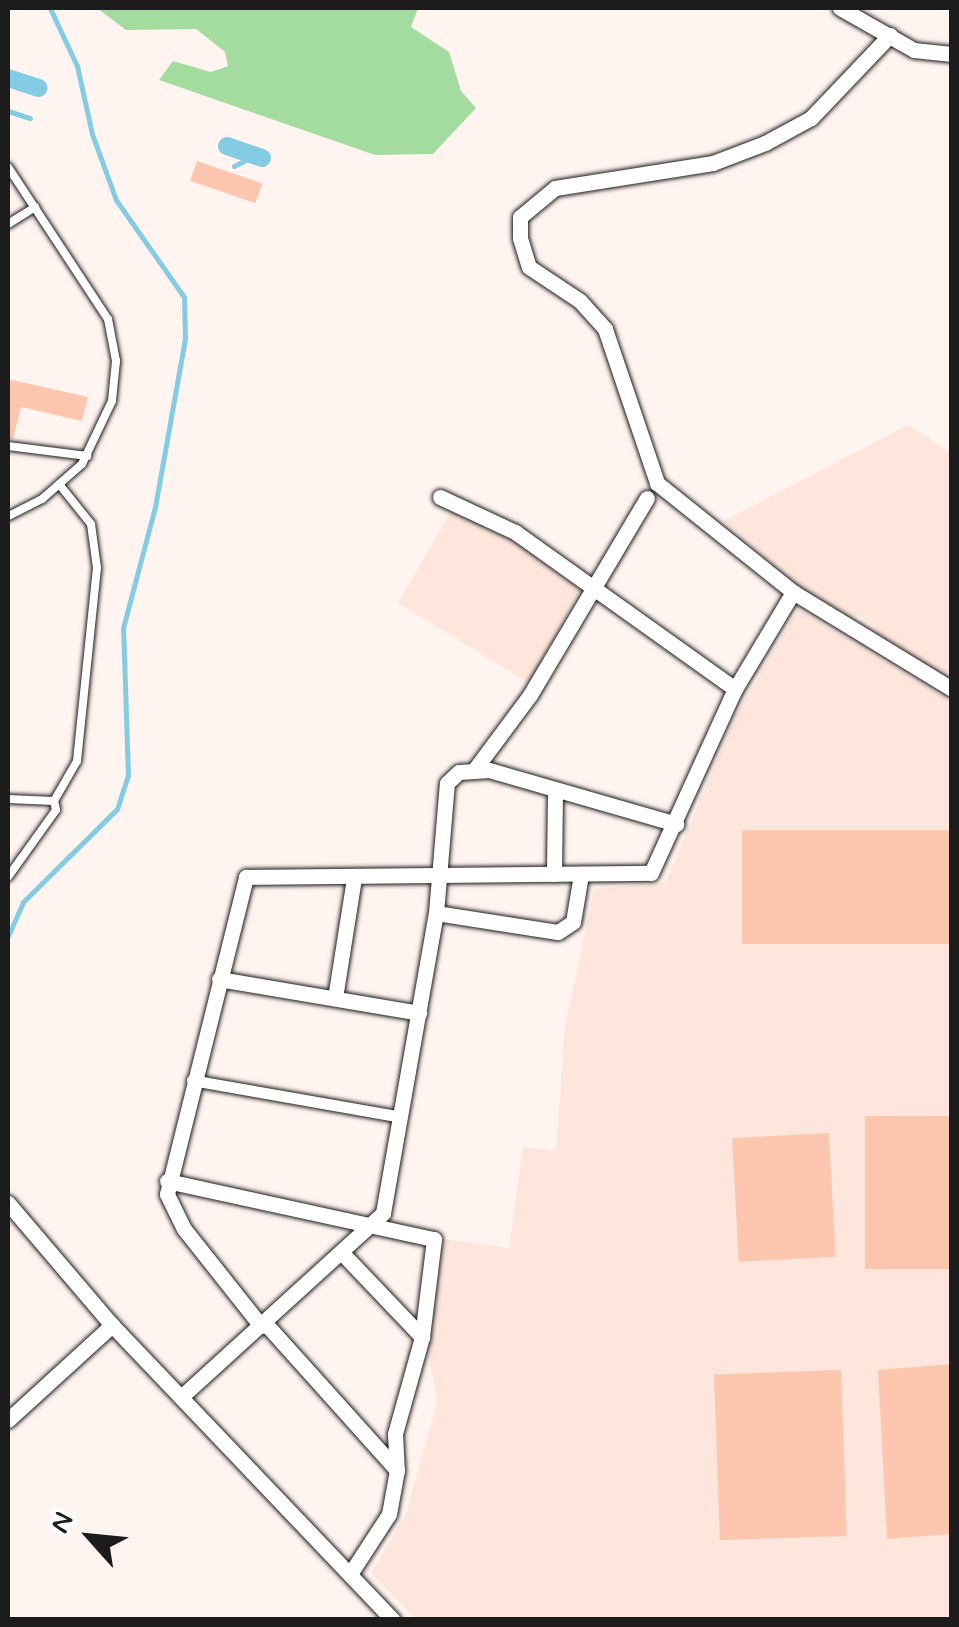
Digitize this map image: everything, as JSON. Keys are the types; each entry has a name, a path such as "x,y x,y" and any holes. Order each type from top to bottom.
{"street":[{"path":"840,8 914,50 952,54"},
{"path":"890,35 811,118 766,144 713,163 554,188 520,217 529,266 580,301 605,329 653,477 794,592 952,689"},
{"path":"440,497 499,522 592,584 735,689"},
{"path":"182,1398 379,1223 436,913 447,783 475,769 530,695 592,584 647,498"},
{"path":"398,1470 263,1325 172,1210 168,1181 246,877 651,874 735,689 794,592"},
{"path":"475,769 676,824"},
{"path":"554,790 554,874"},
{"path":"436,913 558,932 573,922 581,874"},
{"path":"335,998 354,878"},
{"path":"218,979 418,1013"},
{"path":"192,1080 401,1117"},
{"path":"168,1181 379,1223 434,1238 422,1336 395,1434 398,1470 388,1514 350,1574"},
{"path":"8,1203 112,1325 392,1620"},
{"path":"343,1254 422,1336"},
{"path":"8,1420 112,1325"}],"lane":[{"path":"8,167 108,319 116,360 112,401 87,456 59,484 8,516"},
{"path":"8,224 35,208"},
{"path":"8,446 87,456"},
{"path":"8,877 56,810 54,801 77,761 98,568 91,524 59,484"},
{"path":"8,799 54,801"}],"shaded area":[{"path":"908,425 951,453 951,682 875,638 876,627 857,615 847,620 798,586 724,521"},
{"path":"452,510 491,524 580,590 529,683 398,603"},
{"path":"798,609 951,702 951,1619 416,1619 371,1573 406,1514 437,1401 428,1351 444,1239 509,1248 523,1147 556,1151 565,1027 594,889 666,882 736,715"}],"green space":[{"path":"97,8 418,8 411,27 449,52 461,91 476,108 433,154 375,155 159,80 173,61 211,72 228,66 225,52 196,29 126,30"}],"building":[{"path":"197,161 262,183 255,203 190,181"},
{"path":"8,379 88,397 82,421 21,407 13,439 8,439"},
{"path":"742,830 952,830 952,944 742,944"},
{"path":"865,1116 952,1116 952,1269 865,1269"},
{"path":"829,1133 835,1257 739,1262 732,1138"},
{"path":"952,1364 952,1534 887,1539 878,1370"},
{"path":"841,1370 847,1536 720,1540 714,1374"}],"waterway":[{"path":"8,936 23,902 117,809 128,776 123,628 155,507 185,338 184,297 116,200 92,134 77,66 50,8"},
{"path":"8,78 38,88"},
{"path":"8,111 30,118"},
{"path":"227,146 262,158"},
{"path":"234,166 254,156"}]}
